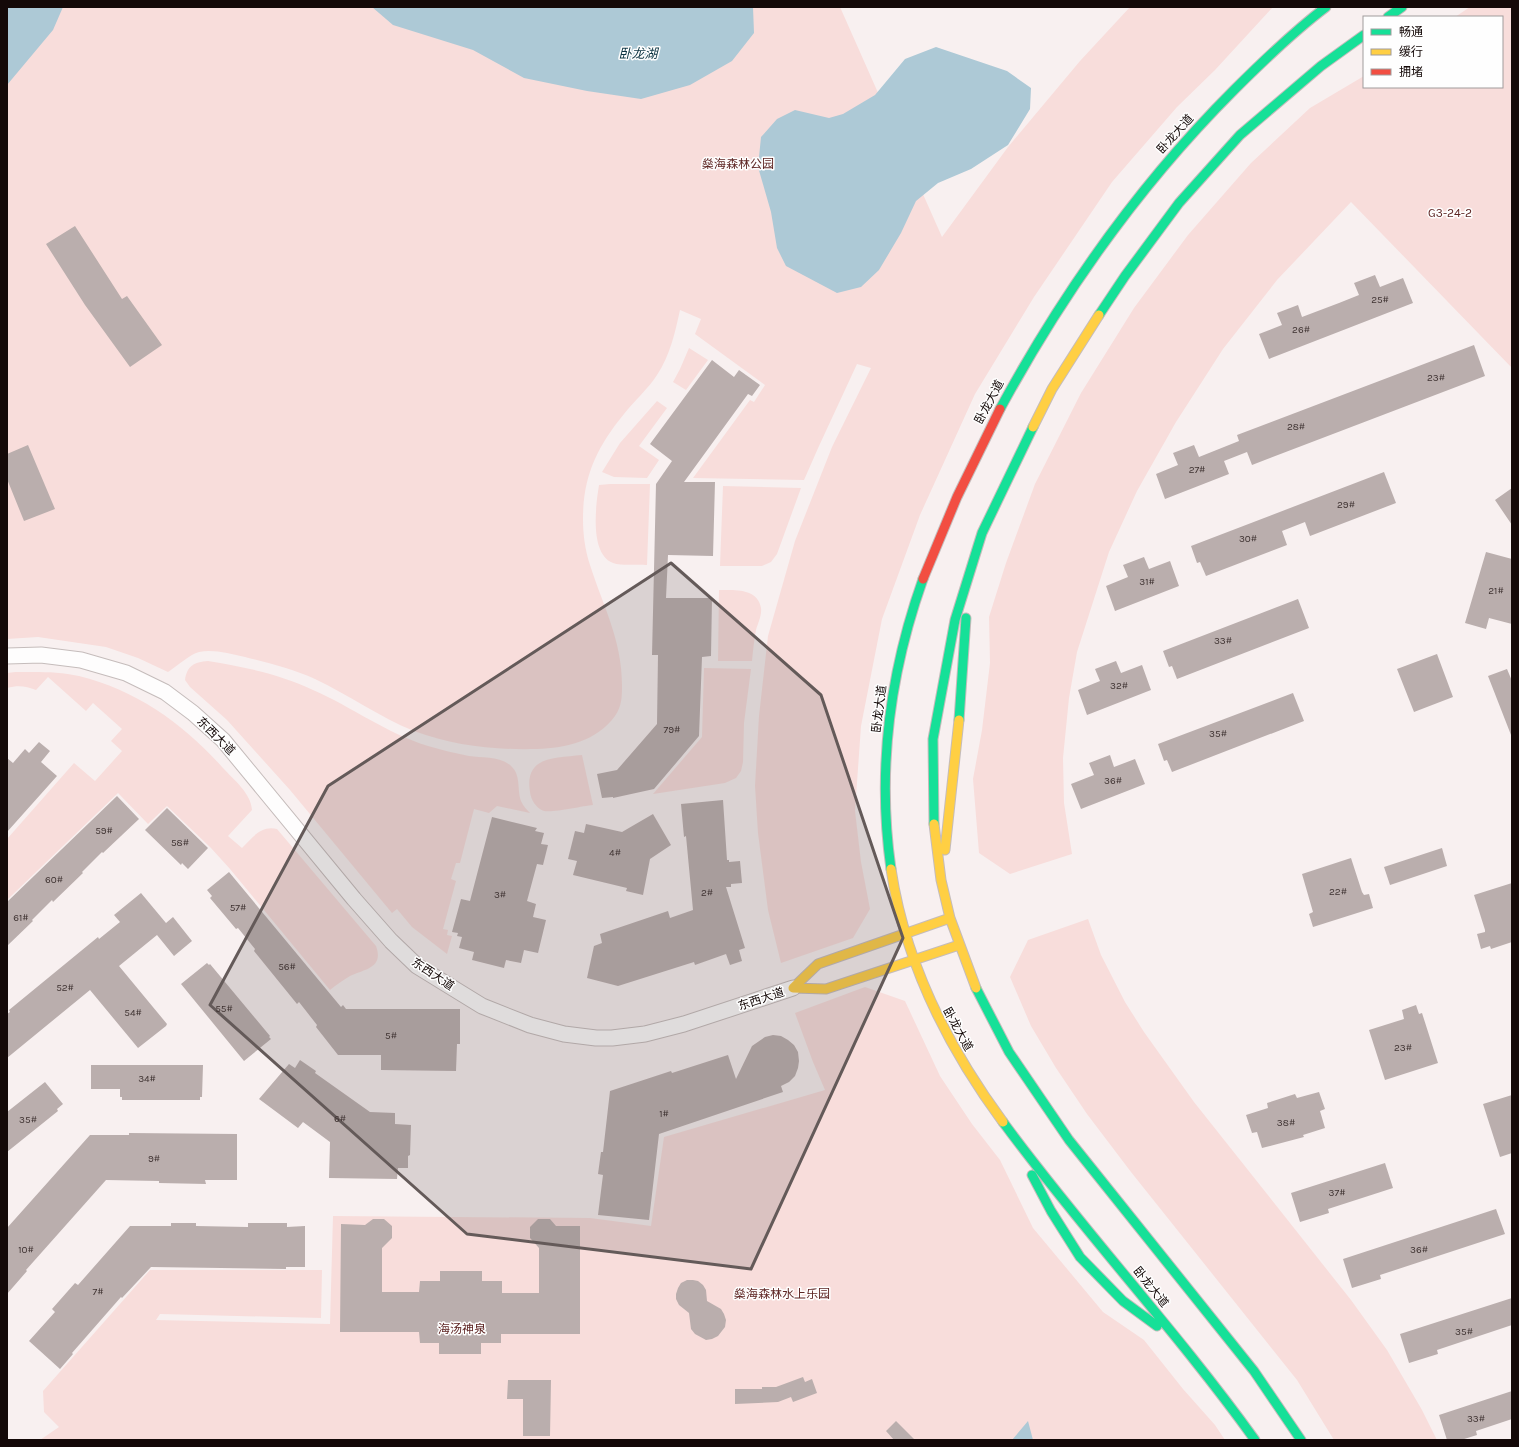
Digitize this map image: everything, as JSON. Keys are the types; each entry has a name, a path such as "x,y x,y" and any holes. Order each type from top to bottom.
{"main road":[{"name":"卧龙大道","path":"1255,1440 1226,1398 1044,1175 1004,1123 970,1075 936,1015 912,961 904,935 887,850 885,789 888,723 897,668 914,605 945,522 984,438 1018,373 1098,250 1151,179 1215,108 1297,29 1326,7"},
{"path":"1389,16 1402,7"},
{"path":"1302,1440 1254,1371 1069,1140 1009,1052 978,993 950,918 941,880 934,831 933,739 955,620 982,534 1015,462 1052,389 1130,270 1179,203 1240,135 1321,66 1363,36"},
{"path":"941,880 959,726 965,645 967,582"},
{"name":"东西大道","path":"793,988 818,964 950,918"},
{"path":"793,988 826,989 959,945"},
{"path":"1004,1123 1051,1211 1080,1257 1123,1301 1181,1344"}],"street":[{"name":"东西大道","path":"7,656 41,655 81,660 126,672 165,692 193,713 223,740 354,899 391,941 417,966 482,1006 530,1026 564,1034 596,1038 612,1038 645,1034 684,1024 793,988"}],"highlighted area":[{"path":"671,563 821,695 903,938 751,1269 467,1234 210,1005 328,786"}],"green space":[{"name":"燊海森林公园","path":"7,7 840,7 942,237 1008,147 1080,61 1130,7 1273,7 1215,70 1177,107 1112,182 1034,297 975,394 920,515 882,619 861,726 855,811 861,862 870,909 853,938 781,963 768,910 758,833 755,786 759,716 768,636 795,541 832,447 871,368 857,364 804,480 693,478 750,400 754,402 765,385 695,334 701,319 680,310 672,344 662,367 645,390 614,426 599,450 589,476 584,503 584,536 590,565 611,624 619,653 622,697 615,716 608,725 599,732 580,742 559,747 537,749 490,748 459,744 414,731 376,713 328,685 307,675 271,664 222,652 205,651 195,653 168,672 138,658 106,647 38,637 7,639"},
{"name":"G3-24-2","path":"1470,7 1512,7 1512,368 1351,202 1277,280 1223,349 1176,422 1137,491 1109,552 1077,652 1069,698 1063,758 1064,803 1072,854 1010,874 979,853 973,779 982,730 990,663 989,617 1006,563 1035,484 1081,393 1134,308 1188,235 1251,163 1310,108 1363,77 1363,88 1503,88 1503,16 1456,16"},
{"path":"689,348 708,360 686,390 673,382"},
{"path":"657,401 667,408 639,446 659,460 647,478 614,477 602,472 620,443"},
{"path":"650,484 647,565 613,563 605,558 600,550 596,528 599,485"},
{"path":"723,486 801,488 777,554 771,562 762,566 720,566"},
{"path":"719,590 738,590 750,594 759,601 761,613 756,630 752,661 718,661"},
{"path":"208,661 275,675 300,684 413,741 459,754 497,759 508,763 512,767 517,775 521,801 530,813 497,806 489,813 474,809 460,863 456,863 451,879 456,881 443,929 448,930 447,935 452,936 447,954 412,927 397,909 392,913 290,790 227,720 190,687 185,680 189,668 199,662"},
{"path":"704,668 751,669 744,723 743,762 741,771 736,778 725,783 653,794 702,737"},
{"path":"7,673 63,673 100,682 120,690 158,711 192,737 241,787 249,798 252,810 228,836 242,848 257,833 271,828 277,829 376,946 378,953 377,959 372,967 350,976 330,990 230,869 211,848 167,806 148,824 118,793 7,900 7,839 74,763 95,781 122,751 111,741 122,729 93,703 86,711 48,677 36,690 22,686 7,688"},
{"path":"582,755 593,805 548,811 544,811 539,808 531,798 529,780 532,771 537,765 544,761"},
{"path":"1088,919 1101,955 1125,1002 1144,1032 1194,1102 1351,1300 1387,1350 1422,1410 1437,1440 1334,1440 1297,1380 1131,1172 1087,1114 1056,1068 1031,1026 1010,977 1028,940"},
{"path":"865,987 905,1001 940,1076 972,1124 1000,1160 1033,1228 1103,1312 1144,1340 1183,1389 1215,1425 1225,1440 40,1440 59,1427 44,1412 43,1391 150,1270 322,1270 321,1318 160,1314 156,1320 330,1324 333,1216 590,1218 651,1226 664,1137 825,1090 795,1013"}],"water":[{"path":"7,7 63,7 53,30 7,85"},
{"name":"卧龙湖","path":"372,7 753,7 754,33 732,61 690,85 641,99 587,91 524,78 473,50 393,25"},
{"path":"936,47 1007,71 1031,88 1030,109 1008,145 971,169 938,183 916,201 901,233 879,270 861,287 837,293 786,266 777,248 771,212 758,167 761,137 777,119 795,110 829,118 843,114 875,95 905,59"},
{"path":"1028,1421 1033,1440 1012,1440"}],"building":[{"path":"75,226 122,299 127,296 162,345 130,367 85,305 46,244"},
{"path":"1375,275 1380,287 1403,278 1413,303 1269,359 1259,334 1282,325 1277,313 1298,305 1302,317 1339,303 1359,295 1354,283"},
{"path":"1474,345 1485,376 1252,465 1247,452 1224,461 1229,474 1165,499 1156,474 1178,465 1173,453 1194,445 1199,457 1239,441 1237,435"},
{"path":"712,360 734,377 739,370 760,385 752,396 748,394 684,482 715,482 713,556 668,555 666,598 712,598 711,656 702,657 699,736 654,789 613,798 602,798 597,774 617,770 657,724 658,655 652,655 656,484 672,461 650,444"},
{"path":"28,445 55,509 24,521 7,479 7,454"},
{"path":"1384,472 1396,503 1310,536 1305,522 1282,531 1287,545 1206,576 1200,562 1197,563 1191,546"},
{"path":"1512,488 1512,525 1495,500"},
{"path":"1486,552 1512,559 1512,624 1489,618 1486,629 1465,623"},
{"path":"1144,557 1149,569 1170,561 1179,586 1115,611 1106,586 1128,577 1123,565"},
{"path":"1298,599 1309,628 1177,679 1172,666 1169,667 1163,651"},
{"path":"1437,654 1453,697 1414,712 1397,669"},
{"path":"1116,661 1121,673 1142,665 1151,690 1087,715 1078,690 1100,681 1095,669"},
{"path":"1507,669 1512,681 1511,735 1488,676"},
{"path":"1293,693 1304,721 1172,772 1167,760 1164,761 1158,744"},
{"path":"39,742 50,751 41,762 57,776 7,832 7,758 13,763 25,749 29,753"},
{"path":"1110,755 1114,767 1135,759 1145,784 1081,809 1071,784 1094,775 1089,763"},
{"path":"117,796 139,819 103,853 102,852 53,902 52,900 7,946 7,902"},
{"path":"723,800 727,860 729,860 729,862 740,861 742,883 731,884 731,887 726,887 745,948 739,950 742,961 730,965 726,954 695,965 694,962 618,986 587,978 594,946 602,943 600,934 668,911 670,918 693,910 686,836 684,837 681,804"},
{"path":"167,808 208,848 188,869 182,863 181,865 145,830"},
{"path":"653,814 671,845 650,859 643,895 626,891 627,888 573,875 577,861 568,859 575,831 584,833 586,824 622,832"},
{"path":"492,817 537,828 535,831 544,833 541,844 548,845 543,865 537,864 527,901 536,904 533,917 546,920 538,953 524,950 521,963 506,960 504,968 472,960 474,952 459,948 462,937 457,936 458,933 452,932 461,899 470,901"},
{"path":"1442,848 1447,866 1390,885 1384,867"},
{"path":"1351,858 1362,892 1364,895 1369,894 1373,908 1313,927 1309,914 1313,912 1302,874"},
{"path":"229,872 341,1007 343,1005 346,1009 460,1009 460,1044 457,1044 456,1071 381,1070 381,1055 338,1055 299,1002 297,1004 254,951 255,949 238,928 236,929 210,898 212,896 207,890"},
{"path":"1512,883 1512,942 1491,949 1490,946 1481,949 1477,934 1485,932 1485,930 1474,895"},
{"path":"141,893 166,923 173,917 192,941 174,956 157,935 119,966 167,1024 166,1026 138,1048 90,990 7,1058 7,1014 10,1012 9,1010 98,937 99,939 120,922 114,915"},
{"path":"207,963 209,965 210,964 270,1036 269,1037 271,1039 244,1061 181,984"},
{"path":"1416,1005 1419,1014 1422,1013 1438,1063 1385,1080 1369,1030 1404,1019 1402,1010"},
{"path":"773,1035 781,1036 788,1040 794,1045 798,1052 799,1061 795,1076 789,1082 781,1086 783,1092 659,1134 649,1220 598,1215 603,1175 598,1174 601,1152 603,1152 610,1091 671,1071 672,1073 728,1055 736,1079 752,1046 765,1037"},
{"path":"300,1060 316,1071 315,1073 370,1112 395,1113 395,1124 411,1125 408,1168 398,1168 397,1179 329,1178 330,1142 303,1122 298,1128 259,1099 289,1064 295,1068"},
{"path":"91,1065 203,1065 202,1097 200,1097 200,1100 122,1100 122,1097 120,1097 120,1089 91,1089"},
{"path":"45,1082 63,1104 57,1109 58,1111 7,1152 7,1112"},
{"path":"1319,1092 1325,1109 1320,1111 1325,1128 1303,1135 1304,1137 1262,1148 1257,1132 1252,1133 1246,1115 1268,1108 1267,1103 1295,1094 1297,1098"},
{"path":"1512,1095 1512,1153 1500,1157 1483,1104"},
{"path":"129,1133 237,1134 237,1180 205,1180 206,1184 106,1180 26,1270 27,1271 7,1294 7,1228 90,1135 129,1135"},
{"path":"1385,1163 1393,1188 1328,1209 1329,1213 1300,1222 1291,1193"},
{"path":"1496,1209 1505,1234 1380,1275 1381,1279 1352,1288 1343,1259"},
{"path":"373,1219 384,1219 392,1226 392,1238 382,1248 382,1292 419,1292 420,1281 440,1281 440,1271 482,1271 482,1281 502,1281 502,1293 539,1293 539,1248 530,1238 530,1227 538,1219 550,1219 556,1226 580,1226 580,1334 501,1334 501,1343 481,1343 481,1354 439,1354 439,1343 420,1343 419,1332 340,1332 341,1224 365,1225"},
{"path":"171,1223 196,1223 196,1226 248,1227 248,1223 287,1223 287,1227 305,1226 305,1267 286,1267 286,1269 151,1267 122,1298 121,1297 60,1369 29,1341 55,1312 52,1309 75,1283 78,1285 130,1226 171,1226"},
{"path":"687,1280 698,1281 703,1285 706,1290 707,1301 721,1309 724,1314 726,1320 725,1327 718,1336 712,1339 706,1340 695,1334 691,1329 689,1313 679,1305 676,1299 678,1288 681,1283"},
{"path":"1512,1298 1512,1325 1437,1350 1438,1354 1409,1363 1400,1334"},
{"path":"803,1377 805,1382 812,1379 817,1393 793,1402 791,1397 778,1402 735,1404 735,1389 762,1389 762,1387 776,1387"},
{"path":"508,1380 551,1380 550,1436 523,1436 523,1399 507,1399"},
{"path":"1512,1391 1512,1419 1476,1431 1477,1435 1461,1440 1447,1440 1439,1415"},
{"path":"896,1421 915,1440 894,1440 886,1431"}],"traffic: fast":[{"path":"1000,409 1050,323 1077,281 1105,241 1166,163 1199,126 1256,68 1302,26 1326,7"},
{"path":"1389,16 1402,7"},
{"path":"1099,315 1125,276 1179,203 1240,135 1321,66 1363,36"},
{"path":"934,824 933,739 955,620 982,533 1033,427"},
{"path":"891,869 885,795 889,722 902,650 923,579"},
{"path":"959,720 966,618"},
{"path":"976,988 1009,1052 1069,1140 1254,1371 1301,1440"},
{"path":"1003,1122 1065,1202 1194,1359 1255,1440"},
{"path":"1032,1175 1051,1211 1080,1257 1123,1301 1157,1326"}],"traffic: slow":[{"path":"1033,427 1052,389 1099,315"},
{"path":"945,850 959,720"},
{"path":"934,824 941,880 950,918 976,988"},
{"path":"891,869 907,938 931,1002 964,1064 1003,1122"},
{"path":"793,988 818,964 950,918"},
{"path":"793,988 826,989 959,945"}],"traffic: jam":[{"path":"923,579 957,497 1000,409"}],"park label":[{"name":"燊海森林水上乐园","path":"782,1294"},
{"name":"海汤神泉","path":"462,1329"}]}
